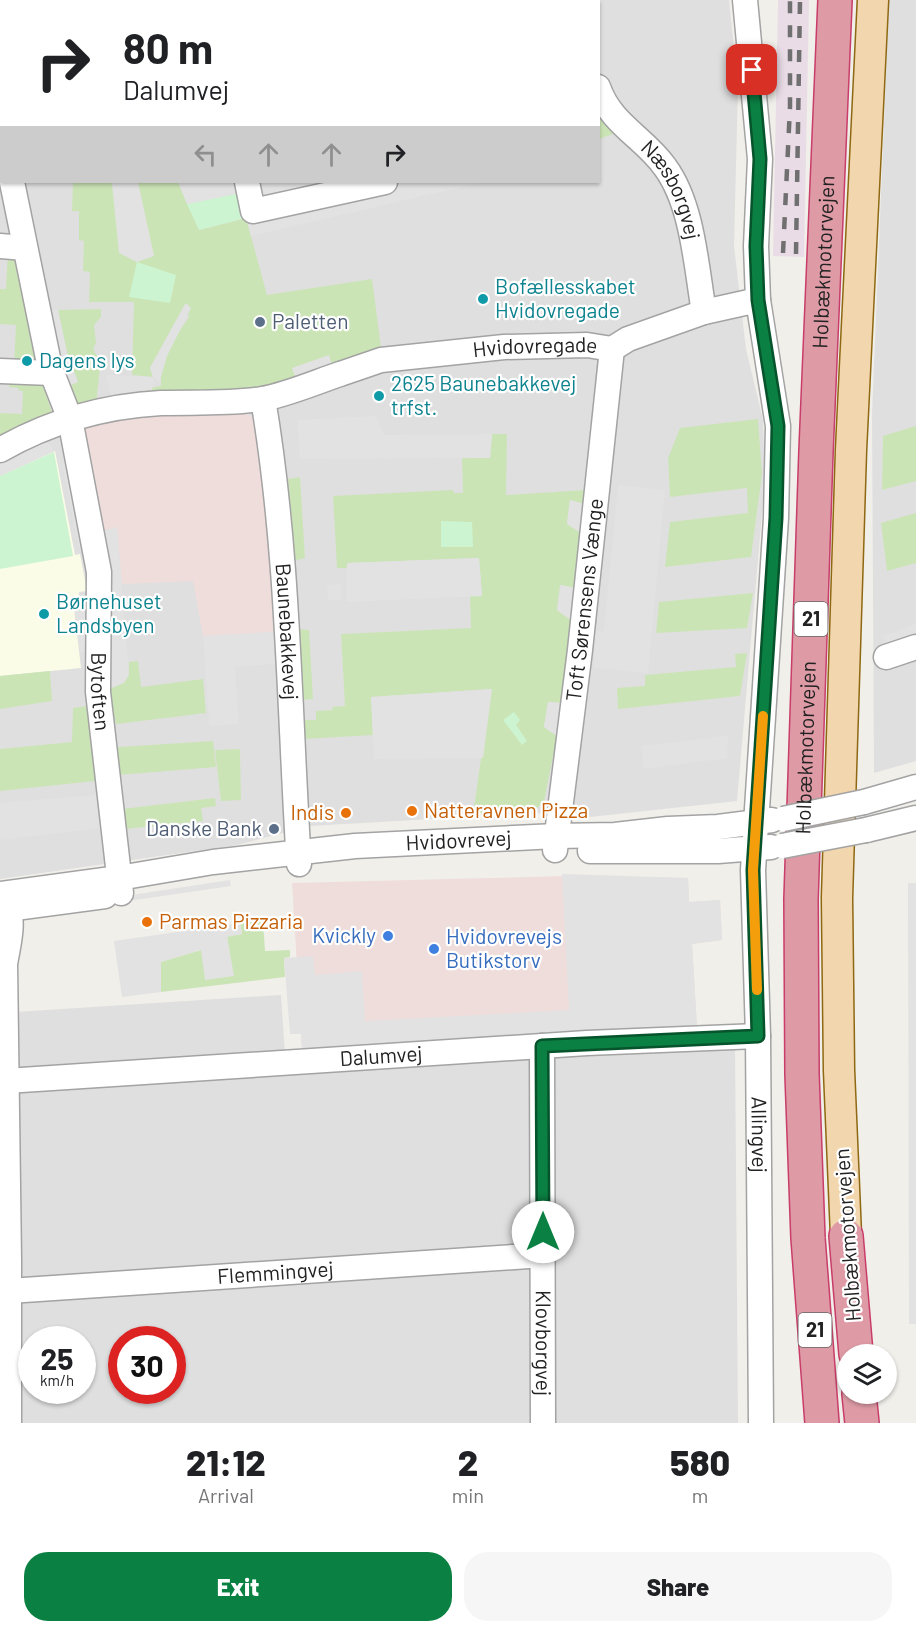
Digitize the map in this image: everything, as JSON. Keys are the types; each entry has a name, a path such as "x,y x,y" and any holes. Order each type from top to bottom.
{"highway":[{"name":"Holbækmotorvejen","path":"822,1423 808,1238 802,1074 801,899 835,0"},
{"name":"Holbækmotorvejen","path":"846,1236 855,1344"},
{"path":"860,1404 862,1423"}],"main road":[{"name":"Holbækmotorvejen","path":"846,1236 839,1070 837,898 850,461 873,0"}],"street":[{"name":"Allingvej","path":"745,0 760,159 756,246 758,300 778,426 776,518 754,847 758,1036 760,1423"},
{"name":"Næsborgvej","path":"600,92 615,118 665,166 677,187 686,211 704,312"},
{"path":"8,183 26,248 36,306 52,373 70,418"},
{"path":"247,183 253,211 380,183"},
{"path":"0,246 26,248"},
{"name":"Hvidovregade","path":"0,450 70,418 130,405 220,403 263,399 381,360 504,347 587,345 612,349 628,339 704,312 758,300"},
{"name":"Toft Sørensens Vænge","path":"555,843 580,650 612,349"},
{"path":"0,371 52,373"},
{"name":"Baunebakkevej","path":"263,399 275,471 281,539 299,858"},
{"name":"Bytoften","path":"70,418 99,572 98,692 120,886"},
{"path":"886,657 916,647"},
{"name":"Hvidovrevej","path":"555,843 668,829 718,827 783,819 864,802 916,787"},
{"name":"Hvidovrevej","path":"2,901 120,886 213,862 299,858 355,846 555,843 718,851 782,846 916,818"},
{"path":"2,901 11,931 3,954 9,1291 4,1386 9,1423"},
{"name":"Dalumvej","path":"6,1081 542,1046 758,1036"},
{"name":"Klovborgvej","path":"542,1046 543,1423"},
{"name":"Flemmingvej","path":"9,1291 543,1255"}],"shaded area":[{"path":"600,0 729,0 738,86 734,246 746,349 763,420 765,479 737,801 581,818 537,813 310,826 237,845 0,879 0,183 600,183","holes":["84,421 272,632 193,581 117,527 101,531"]},
{"path":"778,0 809,0 804,257 773,256"},
{"path":"889,0 916,0 916,761 874,773 872,414"},
{"path":"138,183 154,256 137,262 119,253 112,184"},
{"path":"178,183 479,183 251,236 240,193 187,204"},
{"path":"186,303 191,308 167,356 159,384 154,377 152,390 111,396 106,375 153,377 150,368"},
{"path":"58,310 68,357 78,382 66,387 44,311"},
{"path":"329,355 333,369 297,382 292,368"},
{"path":"152,412 246,412 253,419 268,501 273,632 203,636 193,581 122,584 117,528 101,531 83,421"},
{"path":"376,416 384,435 492,434 490,458 300,459 297,420"},
{"path":"45,440 55,451 0,476 0,463"},
{"path":"55,451 75,555 80,554 87,591 79,592 79,597 73,598 81,668 0,676 0,476"},
{"path":"72,461 91,555 79,547 62,463"},
{"path":"618,485 665,490 648,673 593,668 596,631 604,631"},
{"path":"570,500 584,504 581,533 567,524"},
{"path":"117,527 129,675 124,683 109,689 111,668 101,531"},
{"path":"479,558 482,596 346,602 347,563"},
{"path":"341,584 341,600 328,600 327,585"},
{"path":"561,585 575,588 571,620 557,610"},
{"path":"73,601 92,601 90,653 80,652"},
{"path":"916,624 916,638 887,648 883,636"},
{"path":"273,632 275,664 235,667 239,724 209,726 203,636"},
{"path":"492,689 483,758 374,759 371,697"},
{"path":"548,702 562,703 557,736 544,727"},
{"path":"728,736 727,758 644,769 641,746"},
{"path":"97,795 101,828 0,840 0,803"},
{"path":"562,874 688,878 689,902 720,900 722,940 692,944 697,1027 302,1049 301,1034 290,1034 284,958 313,956 315,975 362,971 365,1021 569,1010"},
{"path":"568,876 688,878 689,902 720,900 722,940 692,944 697,1027 302,1049 292,883"},
{"path":"230,880 231,886 60,911 60,906"},
{"path":"908,883 916,883 916,1324 909,1324"},
{"path":"240,923 242,934 227,937 234,976 205,980 201,950 161,962 161,992 122,997 114,941"},
{"path":"281,995 286,1070 735,1044 738,1423 0,1423 0,1013"}],"green space":[{"path":"600,115 616,133 600,139"},
{"path":"73,183 178,183 199,230 246,218 267,295 372,279 384,370 284,406 246,412 152,412 80,425 47,438 0,463 0,413 22,414 23,391 9,387 10,377 40,378 52,412 73,404 66,387 78,381 68,357 58,310 101,309 101,317 94,325 96,343 94,350 99,365 97,399 161,386 160,360 189,317 185,304 150,368 154,377 132,375 134,302 89,302 90,272 83,271 84,241 79,240 79,211 72,211"},
{"path":"240,193 246,218 199,230 187,204"},
{"path":"8,252 15,253 36,368 14,367 16,325 0,324 0,289 6,289"},
{"path":"137,262 176,275 170,303 129,297"},
{"path":"758,419 762,474 751,557 665,567 670,522 748,513 747,488 670,497 668,458 680,428"},
{"path":"916,426 916,481 882,490 883,436"},
{"path":"492,434 507,434 506,495 586,490 584,504 570,500 567,524 581,533 575,588 560,585 557,610 571,620 562,703 548,702 544,727 557,736 544,802 535,810 473,814 491,689 371,697 373,735 304,739 303,720 316,720 316,711 333,710 332,707 345,706 341,634 471,628 470,596 482,596 479,558 347,563 347,568 337,568 333,496 453,490 454,493 463,493 462,458 490,458"},
{"path":"54,452 73,556 0,569 0,476"},
{"path":"300,477 305,558 293,561 288,479"},
{"path":"916,513 916,563 887,571 881,523"},
{"path":"441,521 472,522 473,547 441,547"},
{"path":"753,593 747,628 656,633 659,602"},
{"path":"298,629 309,630 313,699 302,700"},
{"path":"747,653 740,696 618,709 617,688 645,686 645,675 736,667 735,654"},
{"path":"138,661 141,687 203,679 206,713 116,724 109,689 125,680 129,662"},
{"path":"50,671 52,701 0,709 0,676"},
{"path":"87,706 95,781 0,791 0,749 72,742 73,708"},
{"path":"514,712 520,720 516,725 527,741 522,745 503,720"},
{"path":"213,741 216,767 118,775 115,748"},
{"path":"240,749 241,800 221,801 215,750"},
{"path":"215,798 216,806 201,808 203,821 125,829 122,809"},
{"path":"263,920 265,951 290,950 290,957 284,958 285,977 161,992 160,962 201,950 233,976 227,936 242,934 240,923"}],"railway":[{"path":"783,253 790,107 790,0"},
{"path":"796,254 800,0"}],"slow traffic":[{"path":"757,990 753,870 763,716"}],"place":[{"name":"Bofællesskabet Hvidovregade","path":"483,299"},
{"name":"Paletten","path":"260,322"},
{"name":"Dagens lys","path":"27,361"},
{"name":"2625 Baunebakkevej trfst.","path":"379,396"},
{"name":"Børnehuset Landsbyen","path":"44,614"},
{"name":"Natteravnen Pizza","path":"412,811"},
{"name":"Indis","path":"346,813"},
{"name":"Danske Bank","path":"274,829"},
{"name":"Parmas Pizzaria","path":"147,922"},
{"name":"Kvickly","path":"388,936"},
{"name":"Hvidovrevejs Butikstorv","path":"434,949"}],"route":[{"path":"543,1232 542,1046 758,1036 753,870 776,518 778,426 758,300 756,246 760,159 752,70"}]}
